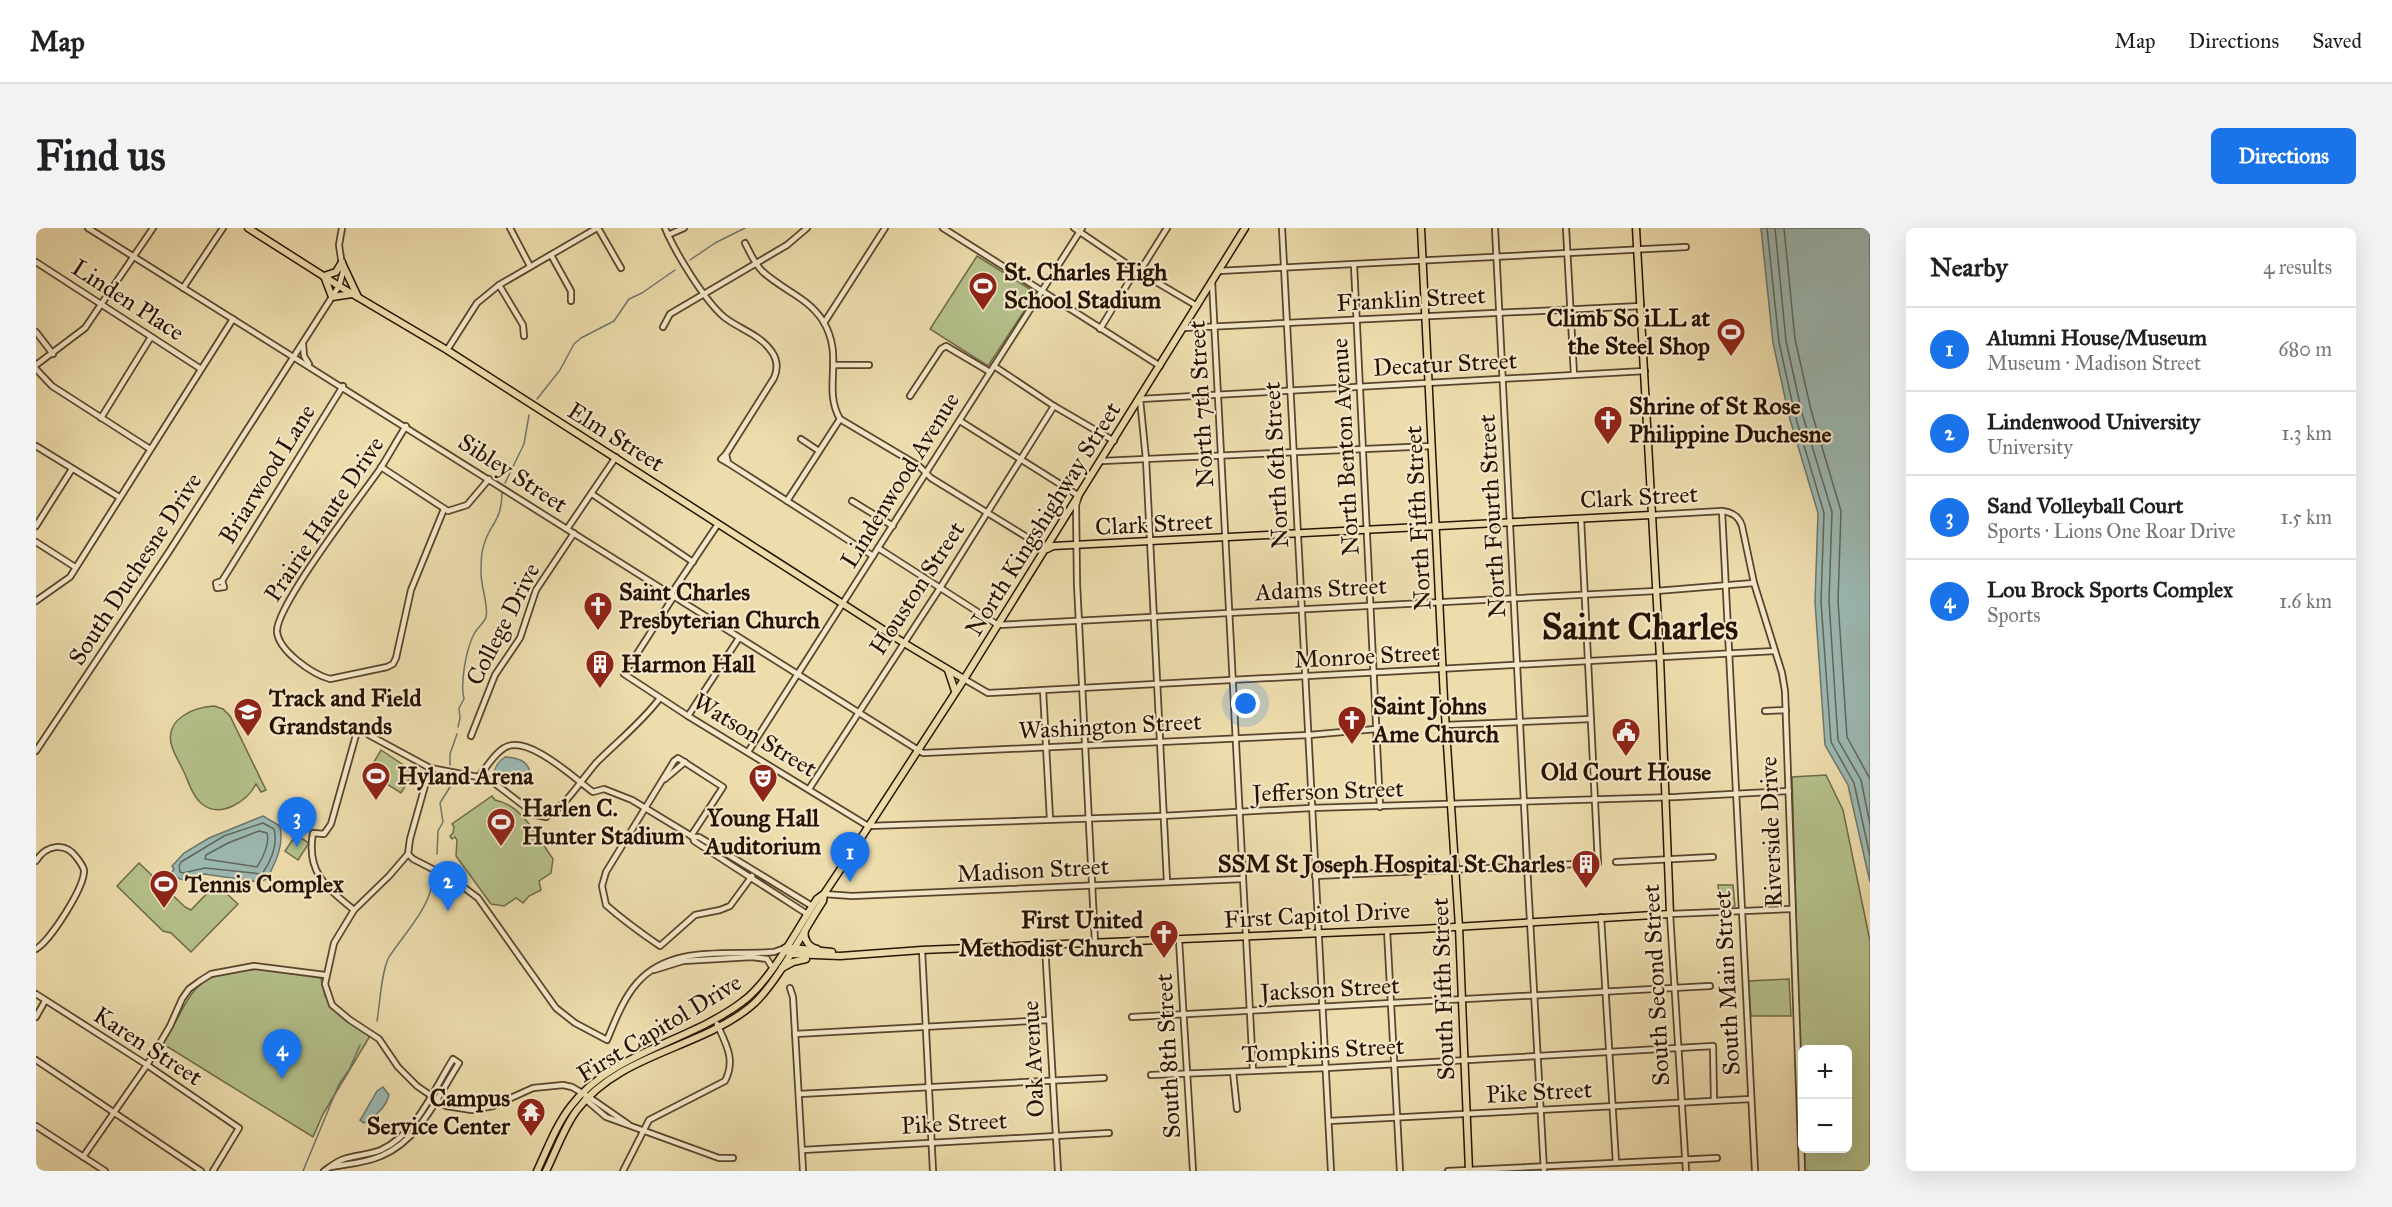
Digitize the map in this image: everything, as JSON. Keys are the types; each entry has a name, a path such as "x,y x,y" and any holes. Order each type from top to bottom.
{"main road":[{"name":"Elm Street","path":"248,228 355,296 447,350 904,643 964,679"},
{"name":"North Kingshighway Street","path":"824,894 956,692 1102,461 1245,228"},
{"name":"North Fifth Street","path":"1420,228 1451,805"},
{"name":"South Second Street","path":"1636,228 1660,658 1670,914"},
{"path":"342,262 355,296 332,297 324,276 336,272 342,262"},
{"name":"Clark Street","path":"1046,549 1053,546 1651,515"},
{"path":"948,670 953,678 956,692"},
{"name":"South Fifth Street","path":"1451,805 1459,927 1469,1171"},
{"path":"785,948 792,951 823,902 824,894"},
{"name":"First Capitol Drive","path":"546,1171 567,1126 586,1097 607,1074 714,1019 752,995 812,906 824,894"},
{"name":"First Capitol Drive","path":"792,951 842,955 1459,927 1670,914"},
{"path":"806,928 806,940 812,948 832,952"},
{"name":"First Capitol Drive","path":"792,951 832,952 842,955"},
{"name":"First Capitol Drive","path":"537,1171 560,1123 571,1106 631,1068 731,1020 758,1000 792,951"},
{"path":"779,970 799,960 832,959 842,955"}],"street":[{"name":"Sibley Street","path":"88,228 918,750"},
{"path":"150,449 52,386 36,367 85,328 153,228"},
{"path":"183,288 223,228"},
{"path":"339,286 343,272 339,244 342,228"},
{"path":"510,228 530,266"},
{"path":"447,350 477,303 499,285 597,228 621,268"},
{"path":"665,228 677,253 705,294 725,318 764,342 777,362 774,378 726,454 728,463 873,556"},
{"path":"668,235 684,228"},
{"path":"663,327 670,314 787,245 807,228"},
{"path":"824,323 885,228"},
{"path":"944,228 1160,366"},
{"path":"1074,228 1081,230 1138,270 1197,306"},
{"path":"1100,329 1167,228"},
{"name":"North 6th Street","path":"1282,228 1331,1171"},
{"name":"North Fourth Street","path":"1495,228 1544,1169"},
{"path":"1566,228 1574,375"},
{"name":"Lindenwood Avenue","path":"748,752 1081,230"},
{"path":"745,243 762,271 802,298 824,323 832,345 835,365 831,397 840,419 1046,549"},
{"path":"1218,271 1686,247"},
{"path":"551,255 571,291 571,301"},
{"name":"Linden Place","path":"36,262 201,369"},
{"name":"North Benton Avenue","path":"1354,265 1380,807"},
{"name":"North 7th Street","path":"1212,281 1253,1071"},
{"path":"499,285 523,326 524,336"},
{"name":"South Duchesne Drive","path":"36,751 135,603 339,286"},
{"name":"Franklin Street","path":"1184,328 1641,306"},
{"path":"36,601 70,577 232,319"},
{"path":"36,332 53,354"},
{"path":"101,418 151,337"},
{"path":"303,344 304,356 311,367"},
{"path":"910,396 941,349 946,346 990,372"},
{"path":"835,365 869,365"},
{"path":"994,366 1054,406 1114,441"},
{"name":"Decatur Street","path":"1140,399 1645,371"},
{"name":"Briarwood Lane","path":"222,581 343,387"},
{"path":"1140,399 1146,459 1167,882"},
{"name":"Houston Street","path":"809,789 857,712 940,588 1054,406"},
{"path":"788,501 840,419"},
{"path":"960,421 1079,496 1076,505 1078,546 1076,550 1095,943"},
{"name":"Prairie Haute Drive","path":"406,426 381,467 282,612 277,629 280,642 286,651 330,679 393,664 411,590 444,509"},
{"path":"801,439 819,451"},
{"path":"36,446 119,498"},
{"path":"1102,461 1432,446"},
{"path":"567,529 616,457"},
{"path":"381,467 444,509 456,510 467,505 489,479"},
{"path":"36,526 72,469"},
{"path":"592,494 693,562"},
{"path":"852,501 893,526"},
{"name":"Clark Street","path":"1651,515 1722,511"},
{"name":"Riverside Drive","path":"1722,511 1734,514 1741,522 1754,583 1784,681 1802,1171"},
{"name":"South Main Street","path":"1722,511 1740,911 1755,1171"},
{"path":"1315,876 1598,863 1581,519"},
{"path":"672,595 718,524"},
{"name":"College Drive","path":"471,736 495,675 520,638 536,590 574,533"},
{"path":"36,542 75,567"},
{"path":"878,548 998,625"},
{"name":"Adams Street","path":"998,625 1656,591 1754,583"},
{"name":"Watson Street","path":"672,595 624,674 688,716 868,826"},
{"path":"688,716 739,639"},
{"name":"Monroe Street","path":"964,679 988,693 1775,651"},
{"path":"1044,690 1050,819"},
{"path":"369,735 430,768 489,779 536,815 546,817 556,811 588,773 660,698"},
{"path":"1765,711 1786,710"},
{"path":"1445,726 1591,719"},
{"path":"354,910 320,878 311,858 311,844 314,832 324,834 331,824 358,728"},
{"name":"Washington Street","path":"918,750 923,753 1236,739 1376,729"},
{"path":"479,776 501,750 514,744 531,748 573,775 593,792 604,789 632,800 692,836 699,837 812,906"},
{"path":"692,836 723,787 679,758 676,759 644,808 606,872 602,886 609,907 626,920 629,926 660,946 695,915 730,906 752,876"},
{"path":"430,768 410,838 408,854 354,910 334,943 325,975 326,993 332,1005 379,1039 399,1067 430,1096 447,1106 472,1110 492,1106 533,1088 563,1085 572,1087 628,1124 719,1158 733,1158"},
{"path":"573,775 588,773"},
{"name":"Jefferson Street","path":"868,826 1089,819 1311,808 1525,803 1788,791"},
{"path":"692,836 695,841 752,876 807,914"},
{"path":"36,861 42,851 60,847 73,852 84,868 83,878 60,921 49,938 36,949"},
{"path":"408,854 413,859 454,880 478,898 556,1008 575,1023 607,1040 637,983 658,965 676,958 774,952 785,948"},
{"path":"1616,862 1713,857"},
{"name":"Madison Street","path":"824,894 852,896 1243,879"},
{"name":"First Capitol Drive","path":"1670,914 1791,909"},
{"name":"South Second Street","path":"1670,914 1686,1171"},
{"path":"1601,917 1616,1163"},
{"path":"1387,930 1400,1171"},
{"name":"South 8th Street","path":"1179,940 1193,1171"},
{"name":"Oak Avenue","path":"1045,945 1058,1171"},
{"path":"922,950 933,1171"},
{"path":"651,971 683,961 741,957 767,959 772,967"},
{"path":"83,1157 147,1065 189,990 211,974 254,966 325,975"},
{"name":"Jackson Street","path":"1132,1017 1710,986"},
{"path":"790,988 793,997 802,1171"},
{"name":"Karen Street","path":"36,994 147,1065 239,1128 213,1171"},
{"path":"36,1017 45,1001"},
{"path":"623,1171 649,1120 657,1113 724,1081 729,1072 730,1060 714,1019"},
{"path":"795,1034 1049,1020"},
{"name":"Tompkins Street","path":"1150,1075 1327,1068 1713,1046 1714,1101"},
{"path":"324,1171 341,1160 379,1151 394,1143 415,1121 453,1059 459,1063 413,1135 393,1150 367,1161 331,1167"},
{"path":"36,1060 201,1171"},
{"path":"1233,1072 1237,1109"},
{"path":"798,1094 1104,1078"},
{"name":"Pike Street","path":"1329,1121 1751,1099"},
{"path":"36,1126 105,1171"},
{"name":"Pike Street","path":"801,1150 1108,1133"},
{"path":"1448,1171 1544,1169 1717,1158"}],"green space":[{"name":"St. Charles High School Stadium","path":"977,256 1036,293 988,366 930,329"},
{"path":"214,706 223,709 230,716 266,790 261,792 256,784 240,802 217,810 202,804 194,794 171,743 171,734 177,721 191,712"},
{"path":"381,750 414,772 401,793 368,772"},
{"path":"1826,775 1843,810 1870,941 1870,1171 1804,1171 1804,1153 1852,1153 1852,1045 1800,1045 1792,777"},
{"name":"Harlen C. Hunter Stadium","path":"492,796 495,800 514,808 521,815 553,859 551,873 539,881 541,890 529,896 523,903 516,898 504,906 491,904 456,856 457,840 450,836 454,827 452,824"},
{"path":"296,835 309,843 298,860 285,851"},
{"name":"Tennis Complex","path":"139,863 191,910 216,884 238,904 191,952 171,933 163,931 117,886"},
{"path":"1718,885 1733,885 1735,906 1724,907 1723,894 1719,893"},
{"path":"260,969 321,978 325,996 334,1010 370,1036 323,1114 313,1137 163,1044 189,998 207,980 237,971"},
{"path":"1789,979 1791,1016 1751,1016 1748,981"}],"water":[{"path":"1761,228 1870,228 1870,882 1848,785 1825,745 1815,602 1818,513 1789,416 1773,343"},
{"path":"505,757 524,762 530,773 509,783 495,779 496,766"},
{"path":"263,816 280,826 281,833 278,853 267,879 259,882 204,874 183,880 170,875 174,869 172,866 184,853 209,838"},
{"path":"383,1087 389,1095 385,1104 364,1123 360,1120 377,1091"}],"waterway":[{"path":"690,260 715,243 745,228"},
{"path":"537,399 560,370 574,344 614,321 629,299 642,293 675,270"},
{"path":"505,483 524,444 529,415"},
{"path":"458,727 459,708 464,699 463,676 468,650 474,633 486,617 481,576 482,551 488,533 498,517 502,492"},
{"path":"450,765 450,754 457,734"},
{"path":"437,854 438,831 443,822 440,803 450,787 450,778"},
{"path":"377,1021 386,963 423,908 428,898 432,877"},
{"path":"303,1171 339,1084 349,1070 360,1045"}],"place":[{"name":"St. Charles High School Stadium","path":"983,312"},
{"name":"Climb So iLL at the Steel Shop","path":"1731,358"},
{"name":"Shrine of St Rose Philippine Duchesne","path":"1608,446"},
{"name":"Saint Charles Presbyterian Church","path":"598,632"},
{"name":"Harmon Hall","path":"600,690"},
{"name":"Track and Field Grandstands","path":"248,738"},
{"name":"Saint Johns Ame Church","path":"1352,746"},
{"name":"Old Court House","path":"1626,758"},
{"name":"Hyland Arena","path":"376,802"},
{"name":"Young Hall Auditorium","path":"763,804"},
{"name":"Sand Volleyball Court","path":"297,847"},
{"name":"Harlen C. Hunter Stadium","path":"501,848"},
{"name":"Alumni House/Museum","path":"850,882"},
{"name":"SSM St Joseph Hospital St Charles","path":"1586,890"},
{"name":"Tennis Complex","path":"164,910"},
{"name":"Lindenwood University","path":"448,911"},
{"name":"First United Methodist Church","path":"1164,960"},
{"name":"Lou Brock Sports Complex","path":"282,1079"},
{"name":"Campus Service Center","path":"531,1138"}],"district":[{"name":"Saint Charles","path":"1640,627"}]}
